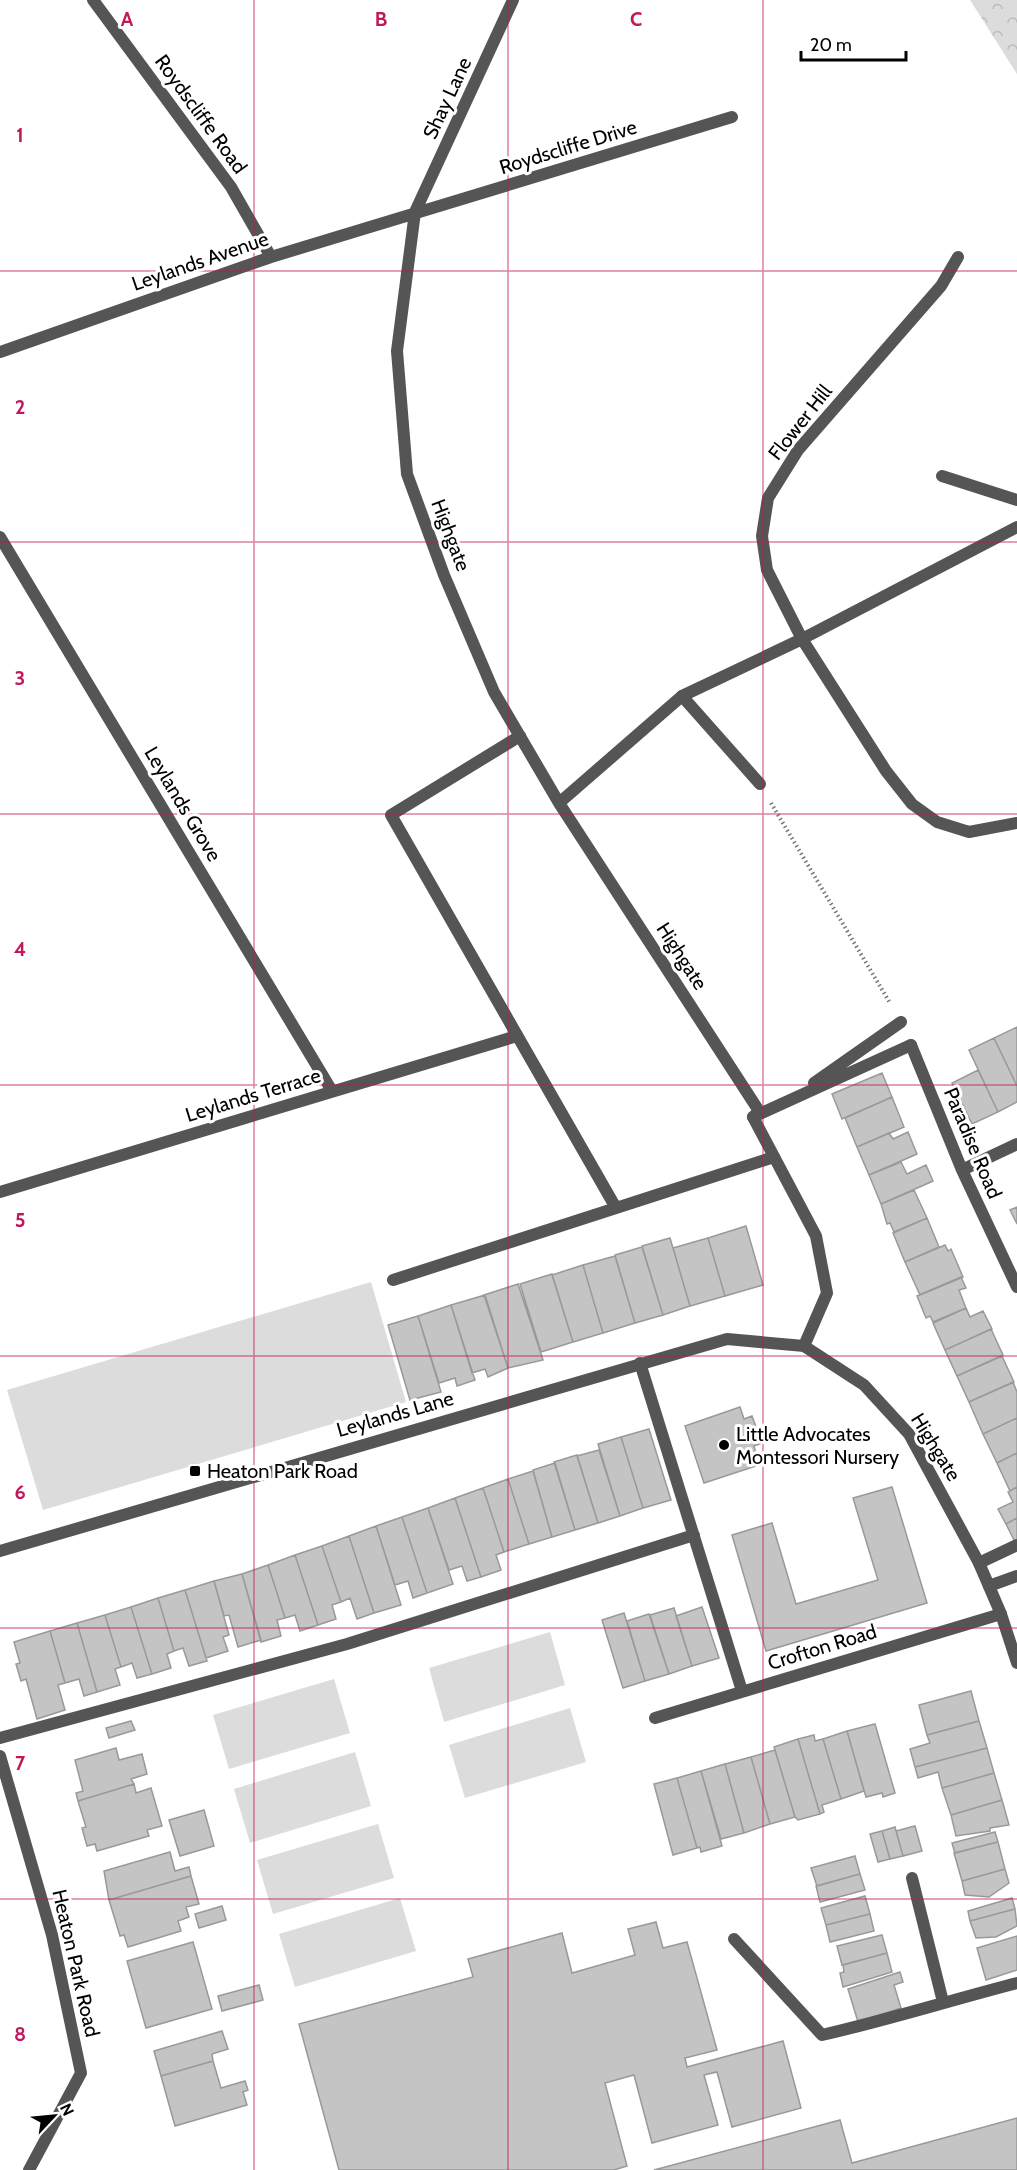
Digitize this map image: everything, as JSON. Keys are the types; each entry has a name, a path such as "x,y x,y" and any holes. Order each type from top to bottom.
{"street":[{"name":"Roydscliffe Road","path":"93,0 231,187 271,257"},
{"name":"Shay Lane","path":"415,212 513,0"},
{"name":"Roydscliffe Drive","path":"415,212 732,117"},
{"name":"Leylands Avenue","path":"0,352 271,257 415,212"},
{"name":"Highgate","path":"415,212 397,351 407,474 444,575 494,692 559,803 756,1114 774,1157 816,1236 827,1293 804,1346 864,1384 909,1434 979,1563 1001,1614 1017,1663"},
{"name":"Flower Hill","path":"958,257 941,286 798,450 768,498 762,536 767,570 802,639 886,771 912,804 937,822 969,832 1017,823"},
{"path":"942,476 1017,500"},
{"path":"559,803 682,696 802,639 1017,527"},
{"name":"Leylands Grove","path":"0,537 332,1091"},
{"path":"682,696 760,784"},
{"path":"520,736 391,815 616,1208"},
{"path":"756,1114 792,1098 901,1022"},
{"name":"Leylands Terrace","path":"0,1192 517,1036"},
{"name":"Paradise Road","path":"756,1114 911,1045 963,1170 1017,1287"},
{"path":"963,1170 1017,1144"},
{"path":"393,1280 774,1157"},
{"name":"Leylands Lane","path":"0,1551 727,1339 804,1346"},
{"path":"640,1363 742,1691"},
{"path":"0,1738 347,1644 694,1535"},
{"path":"979,1563 1017,1545"},
{"path":"989,1586 1017,1576"},
{"name":"Crofton Road","path":"655,1718 1001,1614"},
{"name":"Heaton Park Road","path":"0,1756 52,1935 81,2073 29,2170"},
{"path":"912,1878 943,2002"},
{"path":"734,1939 822,2035 893,2019 943,2002 1017,1983"}],"path":[{"path":"760,784 901,1022"}],"green space":[{"path":"970,0 1017,0 1017,74"},
{"path":"371,1282 406,1402 43,1510 7,1390"},
{"path":"550,1632 565,1685 444,1722 429,1668"},
{"path":"334,1679 350,1733 229,1769 213,1715"},
{"path":"570,1708 586,1762 465,1798 449,1745"},
{"path":"355,1752 371,1806 250,1843 234,1789"},
{"path":"378,1824 394,1878 273,1914 257,1860"},
{"path":"400,1898 416,1951 295,1987 279,1934"}],"building":[{"path":"1017,1027 1017,1086 994,1038"},
{"path":"994,1038 1017,1086 1017,1102 998,1112 969,1050"},
{"path":"978,1070 998,1112 972,1124 952,1083"},
{"path":"882,1073 892,1097 842,1119 832,1094"},
{"path":"892,1097 904,1127 857,1147 845,1118"},
{"path":"908,1132 917,1154 869,1175 857,1147 889,1133 893,1139"},
{"path":"901,1162 907,1174 926,1165 933,1181 881,1204 869,1175"},
{"path":"914,1190 927,1218 894,1232 890,1223 887,1224 881,1204"},
{"path":"1017,1207 1017,1224 1010,1210"},
{"path":"927,1218 939,1247 905,1262 893,1233"},
{"path":"746,1226 763,1285 725,1296 708,1238"},
{"path":"670,1238 690,1306 663,1315 642,1246"},
{"path":"708,1238 725,1296 690,1306 673,1248"},
{"path":"945,1245 948,1251 951,1249 963,1277 920,1295 905,1262"},
{"path":"642,1247 663,1315 635,1323 615,1255"},
{"path":"615,1256 635,1323 603,1333 583,1265"},
{"path":"583,1265 603,1333 573,1342 552,1275"},
{"path":"552,1274 573,1342 541,1352 520,1284"},
{"path":"961,1277 966,1288 959,1290 966,1308 933,1322 930,1316 926,1318 917,1296"},
{"path":"518,1284 543,1360 508,1368 484,1295"},
{"path":"485,1295 508,1368 488,1377 485,1369 472,1373 451,1305"},
{"path":"451,1305 475,1380 457,1386 455,1378 439,1383 418,1316"},
{"path":"966,1308 970,1317 983,1311 992,1329 945,1350 933,1323"},
{"path":"418,1316 441,1392 410,1400 388,1325"},
{"path":"991,1329 1003,1355 957,1376 945,1350"},
{"path":"1002,1356 1014,1382 969,1402 957,1376"},
{"path":"1013,1382 1017,1392 1017,1418 983,1434 969,1402"},
{"name":"Little Advocates Montessori Nursery","path":"740,1407 744,1419 752,1416 762,1443 754,1446 759,1465 704,1483 685,1426"},
{"path":"1017,1418 1017,1453 997,1463 983,1434"},
{"path":"649,1429 671,1500 643,1508 621,1437"},
{"path":"621,1437 643,1508 620,1516 598,1444"},
{"path":"599,1450 620,1516 598,1523 577,1456"},
{"path":"1017,1453 1017,1487 1010,1491 997,1463"},
{"path":"577,1455 598,1523 575,1530 554,1462"},
{"path":"555,1463 575,1530 552,1537 533,1470"},
{"path":"533,1471 552,1537 529,1544 508,1479"},
{"path":"508,1479 529,1544 504,1552 483,1488"},
{"path":"892,1487 927,1603 766,1651 732,1535 772,1523 796,1604 878,1580 853,1498"},
{"path":"1017,1487 1017,1518 1006,1524 998,1509 1013,1502 1008,1492"},
{"path":"483,1488 504,1552 496,1555 501,1570 481,1577 455,1498"},
{"path":"455,1498 481,1577 467,1581 462,1566 449,1570 428,1508"},
{"path":"428,1508 453,1584 427,1593 402,1517"},
{"path":"402,1517 427,1593 413,1598 408,1581 395,1585 376,1526"},
{"path":"1017,1518 1017,1541 1015,1542 1006,1524"},
{"path":"376,1526 401,1605 374,1613 349,1536"},
{"path":"349,1536 374,1613 357,1619 350,1598 341,1602 322,1546"},
{"path":"322,1546 341,1602 332,1605 336,1619 318,1625 295,1555"},
{"path":"295,1555 318,1625 300,1631 295,1615 285,1618 268,1565"},
{"path":"268,1565 285,1618 277,1620 281,1636 261,1642 242,1574"},
{"path":"242,1574 261,1640 238,1647 229,1615 224,1616 214,1581"},
{"path":"214,1581 229,1635 223,1637 228,1651 206,1658 185,1590"},
{"path":"185,1590 207,1661 189,1666 183,1648 174,1651 158,1598"},
{"path":"158,1598 174,1651 167,1654 171,1668 152,1674 131,1607"},
{"path":"131,1607 152,1674 137,1678 132,1663 121,1667 105,1615"},
{"path":"702,1607 719,1658 692,1666 676,1616"},
{"path":"674,1608 692,1666 669,1674 650,1615"},
{"path":"624,1613 645,1681 623,1688 602,1620"},
{"path":"649,1614 669,1674 645,1681 627,1621"},
{"path":"105,1615 121,1667 115,1669 120,1685 97,1692 77,1623"},
{"path":"77,1623 97,1692 84,1696 79,1679 65,1683 50,1631"},
{"path":"50,1631 65,1683 58,1685 65,1710 37,1719 26,1679 21,1681 16,1664 20,1663 14,1642"},
{"path":"971,1691 979,1721 927,1735 919,1705"},
{"path":"131,1721 135,1730 109,1738 106,1728"},
{"path":"979,1721 987,1748 915,1767 910,1749 930,1743 927,1735"},
{"path":"875,1724 895,1793 883,1797 882,1793 866,1797 847,1731"},
{"path":"847,1731 864,1791 841,1799 823,1739"},
{"path":"814,1735 815,1741 823,1739 841,1799 822,1805 824,1812 820,1814 798,1739"},
{"path":"798,1739 820,1814 798,1820 795,1817 774,1747"},
{"path":"116,1748 119,1760 142,1754 147,1774 131,1779 134,1784 78,1801 76,1793 83,1791 75,1760"},
{"path":"987,1748 994,1773 942,1788 938,1772 918,1778 915,1767"},
{"path":"775,1750 795,1817 770,1824 751,1757"},
{"path":"751,1757 770,1824 744,1833 725,1764"},
{"path":"725,1764 744,1833 721,1839 701,1771"},
{"path":"701,1771 722,1846 701,1852 700,1847 697,1848 677,1778"},
{"path":"994,1773 1002,1800 951,1815 942,1788"},
{"path":"677,1778 697,1848 673,1855 654,1784"},
{"path":"134,1784 136,1793 151,1788 162,1826 147,1830 149,1836 97,1851 95,1844 87,1846 82,1828 86,1827 78,1801"},
{"path":"1002,1800 1009,1825 990,1828 990,1831 956,1836 951,1815"},
{"path":"204,1810 214,1846 180,1856 169,1820"},
{"path":"915,1826 922,1851 903,1856 896,1831"},
{"path":"895,1827 903,1856 890,1859 882,1831"},
{"path":"882,1831 890,1859 878,1862 870,1834"},
{"path":"995,1832 998,1842 955,1853 952,1843"},
{"path":"998,1842 1005,1869 962,1881 954,1853"},
{"path":"170,1852 175,1871 189,1867 191,1876 109,1900 104,1871"},
{"path":"855,1856 860,1874 817,1886 811,1868"},
{"path":"1005,1869 1009,1883 989,1897 965,1895 962,1881"},
{"path":"860,1874 865,1890 820,1902 816,1886"},
{"path":"191,1876 199,1904 186,1907 189,1917 178,1921 181,1931 128,1947 124,1935 120,1936 109,1900"},
{"path":"865,1896 870,1914 826,1925 821,1908"},
{"path":"1012,1898 1015,1909 970,1921 968,1911"},
{"path":"222,1906 226,1920 199,1928 195,1914"},
{"path":"1015,1909 1017,1926 996,1937 976,1938 970,1921"},
{"path":"870,1914 874,1931 830,1942 826,1925"},
{"path":"656,1922 663,1948 687,1942 717,2050 685,2058 687,2067 783,2041 801,2108 732,2127 717,2072 704,2075 718,2125 652,2143 634,2075 605,2083 627,2166 614,2170 339,2170 299,2024 473,1977 468,1959 562,1933 572,1973 635,1955 628,1929"},
{"path":"882,1935 887,1953 842,1965 837,1946"},
{"path":"1017,1936 1017,1970 986,1980 977,1948"},
{"path":"193,1942 212,2009 146,2028 127,1961"},
{"path":"887,1953 892,1972 843,1987 840,1973 844,1972 843,1965"},
{"path":"900,1972 903,1982 894,1985 901,2008 858,2022 848,1989"},
{"path":"259,1985 263,2000 222,2011 218,1996"},
{"path":"222,2031 228,2049 212,2054 213,2061 161,2076 154,2051"},
{"path":"213,2061 221,2088 245,2081 248,2090 243,2092 247,2105 175,2126 161,2076"},
{"path":"1017,2118 1017,2170 654,2170 840,2120 852,2163"}],"place":[{"name":"Little Advocates Montessori Nursery","path":"724,1445"},
{"name":"Heaton Park Road","path":"195,1471"}]}
